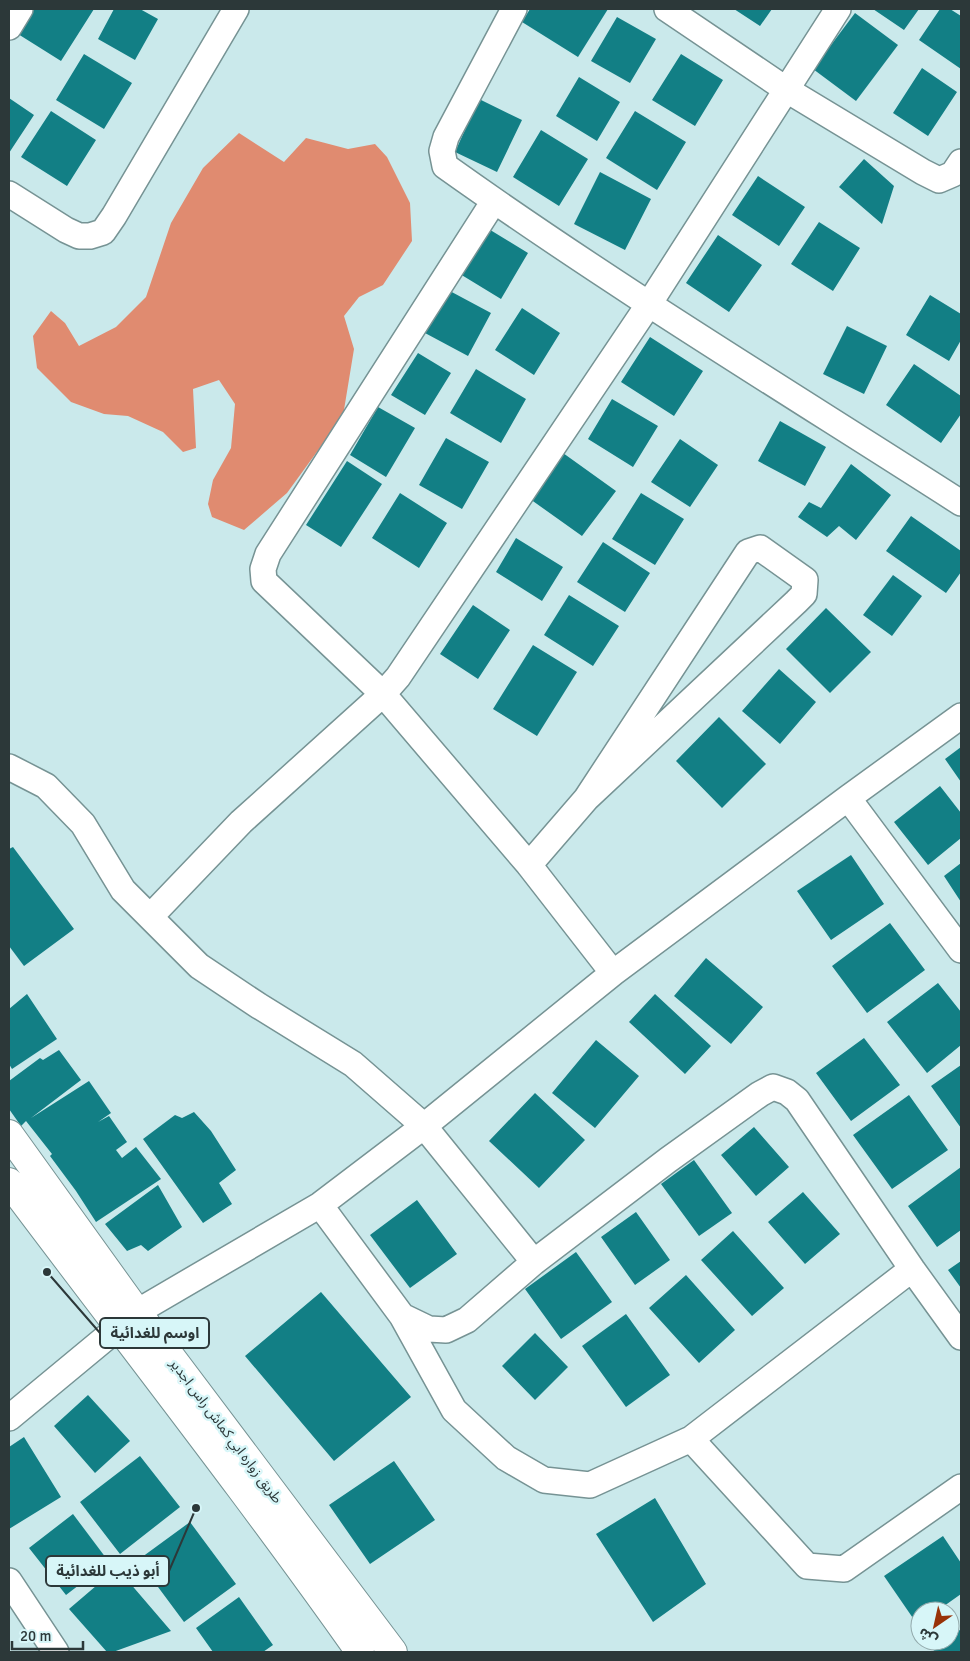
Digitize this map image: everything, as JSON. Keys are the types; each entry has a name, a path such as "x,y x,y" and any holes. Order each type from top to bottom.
{"main road":[{"name":"طريق زواره ابي كماش راس اجدير","path":"9,1134 127,1320 393,1652"},
{"path":"9,1182 127,1320 234,1478 360,1652"}],"street":[{"path":"9,27 20,9"},
{"path":"9,194 66,230 80,236 90,236 103,232 236,9"},
{"path":"514,9 446,137 442,150 445,166 494,201 649,304 961,503"},
{"path":"667,9 786,90 923,172 939,180 953,174 961,162"},
{"path":"150,917 242,822 383,694 398,677 649,304 838,9"},
{"path":"494,201 268,554 263,569 264,581 383,694 529,865 613,973"},
{"path":"529,865 586,799 804,594 805,580 760,548 748,552 586,799"},
{"path":"9,1418 127,1320 320,1204 424,1126 613,973 961,716"},
{"path":"9,768 46,786 82,824 123,890 199,966 353,1064 424,1126 534,1262"},
{"path":"848,798 961,950"},
{"path":"402,1316 429,1329 446,1330 467,1320 534,1262 675,1154 760,1094 773,1087 787,1092 797,1100 912,1269 961,1337"},
{"path":"320,1204 402,1316 454,1410 506,1458 544,1480 590,1485 691,1439 912,1269"},
{"path":"691,1439 807,1566 844,1569 961,1487"},
{"path":"9,1581 56,1652"}],"shaded area":[{"path":"239,133 284,162 306,138 348,149 375,144 387,157 410,203 412,241 383,285 359,297 344,316 354,349 343,416 287,493 244,530 212,517 208,504 213,480 231,448 235,404 219,380 193,389 196,448 183,452 163,432 128,416 104,414 71,402 37,368 33,336 51,311 65,323 79,346 116,327 146,297 171,223 203,168"}],"building":[{"path":"34,9 94,9 61,61 18,34"},
{"path":"114,9 140,9 158,19 135,60 98,39"},
{"path":"530,9 608,9 578,57 522,22"},
{"path":"734,9 772,9 760,26"},
{"path":"873,9 919,9 904,30"},
{"path":"940,9 950,9 961,16 961,69 919,40"},
{"path":"855,13 898,45 856,101 813,69"},
{"path":"617,17 656,39 630,83 591,61"},
{"path":"84,54 132,83 104,129 56,100"},
{"path":"681,54 723,80 695,126 652,100"},
{"path":"922,68 957,92 928,136 893,113"},
{"path":"579,77 620,102 597,141 556,116"},
{"path":"9,98 34,115 9,153"},
{"path":"479,99 522,120 497,172 455,152"},
{"path":"51,111 96,140 67,186 21,157"},
{"path":"635,111 686,142 657,190 606,158"},
{"path":"541,130 588,159 559,206 513,177"},
{"path":"864,159 894,186 882,224 839,187"},
{"path":"600,172 651,199 625,250 574,224"},
{"path":"758,176 805,207 779,246 732,215"},
{"path":"819,222 860,248 833,291 791,264"},
{"path":"487,228 528,253 501,299 460,274"},
{"path":"718,235 762,265 729,312 686,283"},
{"path":"448,290 491,313 468,356 425,333"},
{"path":"930,295 961,314 961,340 949,361 906,335"},
{"path":"522,308 560,333 534,375 495,350"},
{"path":"847,326 887,346 864,394 823,374"},
{"path":"650,337 703,371 674,416 621,382"},
{"path":"418,353 451,373 425,415 391,395"},
{"path":"914,364 961,396 961,414 941,443 886,405"},
{"path":"476,369 526,399 501,443 450,413"},
{"path":"612,399 658,426 633,467 588,439"},
{"path":"378,407 415,428 386,477 350,455"},
{"path":"780,421 826,447 805,486 758,461"},
{"path":"446,438 489,462 462,509 419,485"},
{"path":"680,439 718,465 690,507 651,482"},
{"path":"563,453 616,491 582,536 530,499"},
{"path":"347,461 382,484 341,547 306,525"},
{"path":"851,464 891,495 856,540 839,526 827,537 798,517 809,502 821,508"},
{"path":"400,493 447,523 419,568 372,538"},
{"path":"641,493 684,519 655,565 612,539"},
{"path":"911,516 961,551 961,572 946,593 886,551"},
{"path":"516,538 563,567 542,601 496,572"},
{"path":"603,542 650,573 625,612 577,582"},
{"path":"893,575 922,596 892,636 863,615"},
{"path":"569,595 619,626 593,666 544,635"},
{"path":"473,605 510,630 478,679 440,654"},
{"path":"826,608 871,652 830,693 786,649"},
{"path":"533,645 577,672 537,736 493,709"},
{"path":"779,669 816,702 780,744 742,711"},
{"path":"719,717 766,764 722,808 676,761"},
{"path":"961,747 961,782 945,759"},
{"path":"940,786 961,813 961,838 928,865 894,822"},
{"path":"13,847 74,929 24,966 9,946 9,849"},
{"path":"851,855 884,904 831,940 797,891"},
{"path":"961,863 961,902 944,876"},
{"path":"890,923 925,970 867,1013 832,966"},
{"path":"706,958 763,1007 731,1044 674,996"},
{"path":"938,983 961,1012 961,1045 927,1073 887,1022"},
{"path":"27,994 57,1039 12,1069 9,1064 9,1009"},
{"path":"655,994 711,1046 685,1074 629,1022"},
{"path":"864,1038 900,1085 851,1121 816,1073"},
{"path":"596,1040 639,1076 595,1128 552,1093"},
{"path":"59,1050 81,1080 31,1118 89,1081 111,1113 98,1122 109,1116 127,1142 116,1150 122,1158 136,1147 161,1179 96,1222 50,1156 52,1154 26,1121 21,1126 9,1109 9,1081 40,1058 43,1060"},
{"path":"961,1065 961,1128 931,1086"},
{"path":"535,1093 585,1140 539,1188 489,1141"},
{"path":"909,1095 948,1150 892,1189 853,1135"},
{"path":"194,1112 211,1131 236,1170 219,1183 232,1204 203,1223 143,1139 175,1115 182,1118"},
{"path":"754,1127 789,1167 756,1196 721,1155"},
{"path":"694,1160 732,1213 699,1236 661,1184"},
{"path":"961,1167 961,1230 937,1247 908,1206"},
{"path":"158,1185 182,1227 148,1251 141,1245 127,1251 105,1224"},
{"path":"803,1192 840,1234 805,1264 768,1222"},
{"path":"417,1200 457,1254 410,1288 370,1235"},
{"path":"636,1212 670,1260 635,1285 601,1237"},
{"path":"733,1231 784,1288 752,1316 701,1260"},
{"path":"576,1252 612,1302 561,1339 525,1289"},
{"path":"961,1261 961,1288 948,1270"},
{"path":"686,1275 735,1330 699,1363 649,1308"},
{"path":"321,1292 411,1397 334,1461 245,1356"},
{"path":"626,1314 670,1375 626,1407 582,1346"},
{"path":"535,1333 568,1367 535,1400 502,1366"},
{"path":"88,1395 130,1441 95,1473 54,1426"},
{"path":"24,1437 61,1497 9,1529 9,1447"},
{"path":"140,1456 180,1507 120,1554 80,1502"},
{"path":"394,1461 435,1520 370,1564 329,1505"},
{"path":"655,1498 706,1584 653,1622 596,1534"},
{"path":"73,1514 109,1562 66,1595 29,1548"},
{"path":"190,1522 236,1584 184,1622 138,1560"},
{"path":"943,1536 961,1563 961,1594 951,1601 910,1601 910,1614 884,1576"},
{"path":"117,1568 171,1631 113,1652 107,1652 69,1609"},
{"path":"239,1597 273,1645 263,1652 213,1652 196,1628"},
{"path":"960,1630 961,1652 932,1652 960,1651"}],"place":[{"name":"اوسم للغدائية","path":"47,1272"},
{"name":"أبو ذيب للغدائية","path":"196,1508"}]}
